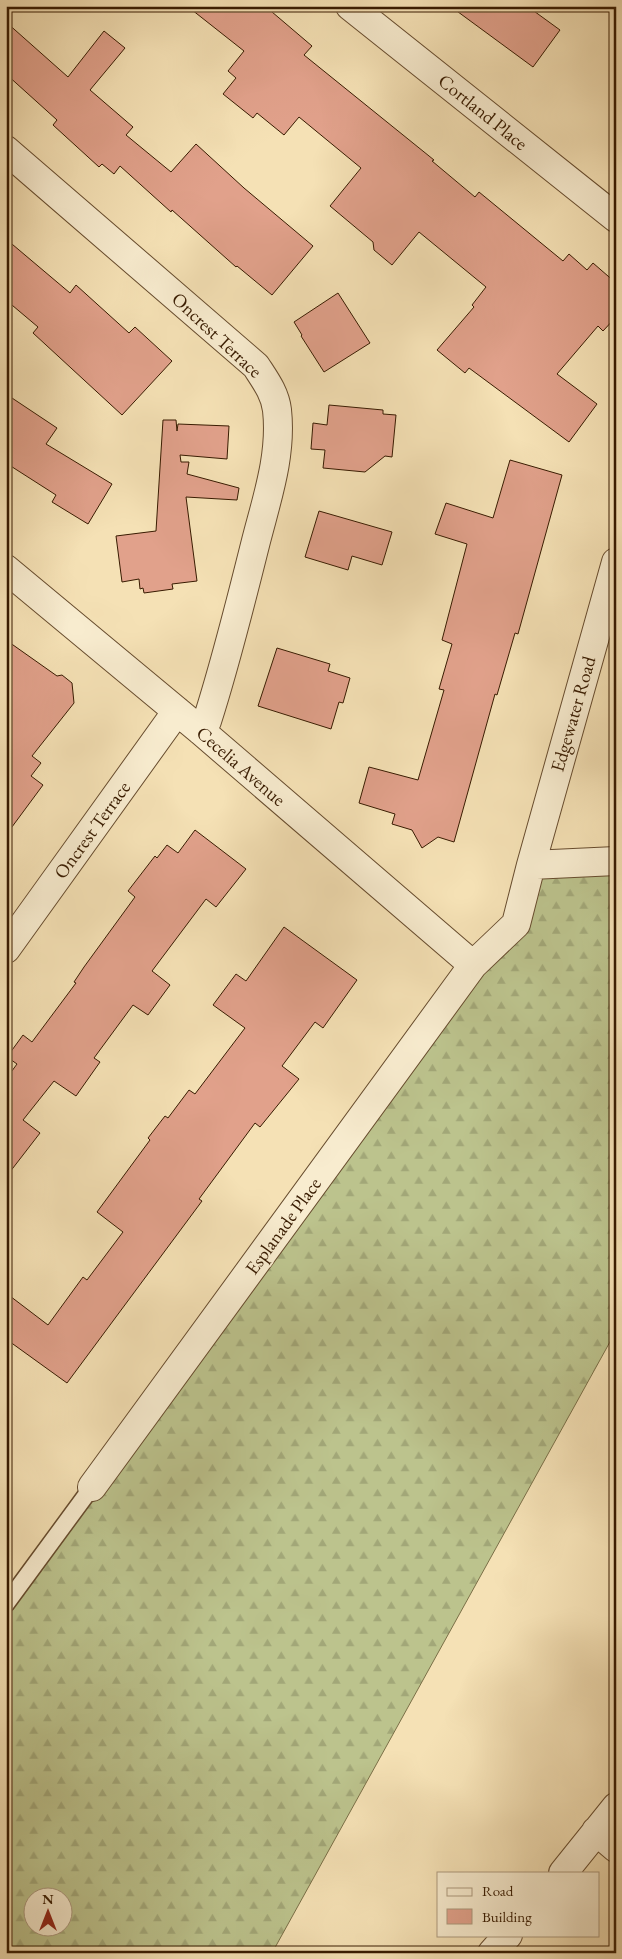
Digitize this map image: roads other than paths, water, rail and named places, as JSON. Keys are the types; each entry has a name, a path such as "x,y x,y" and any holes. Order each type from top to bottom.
{"street":[{"name":"Cortland Place","path":"350,6 616,218"},
{"name":"Oncrest Terrace","path":"6,150 256,366 269,385 277,408 278,436 274,470 231,642 207,721 201,731"},
{"name":"Edgewater Road","path":"473,965 516,924 616,562"},
{"name":"Cecelia Avenue","path":"6,569 201,731 473,965"},
{"name":"Oncrest Terrace","path":"6,949 177,711"},
{"path":"531,865 616,861"},
{"name":"Esplanade Place","path":"92,1486 473,965"},
{"path":"564,1872 606,1840 616,1807"},
{"path":"492,1953 507,1936"}],"lane":[{"path":"6,1604 92,1486"}]}
